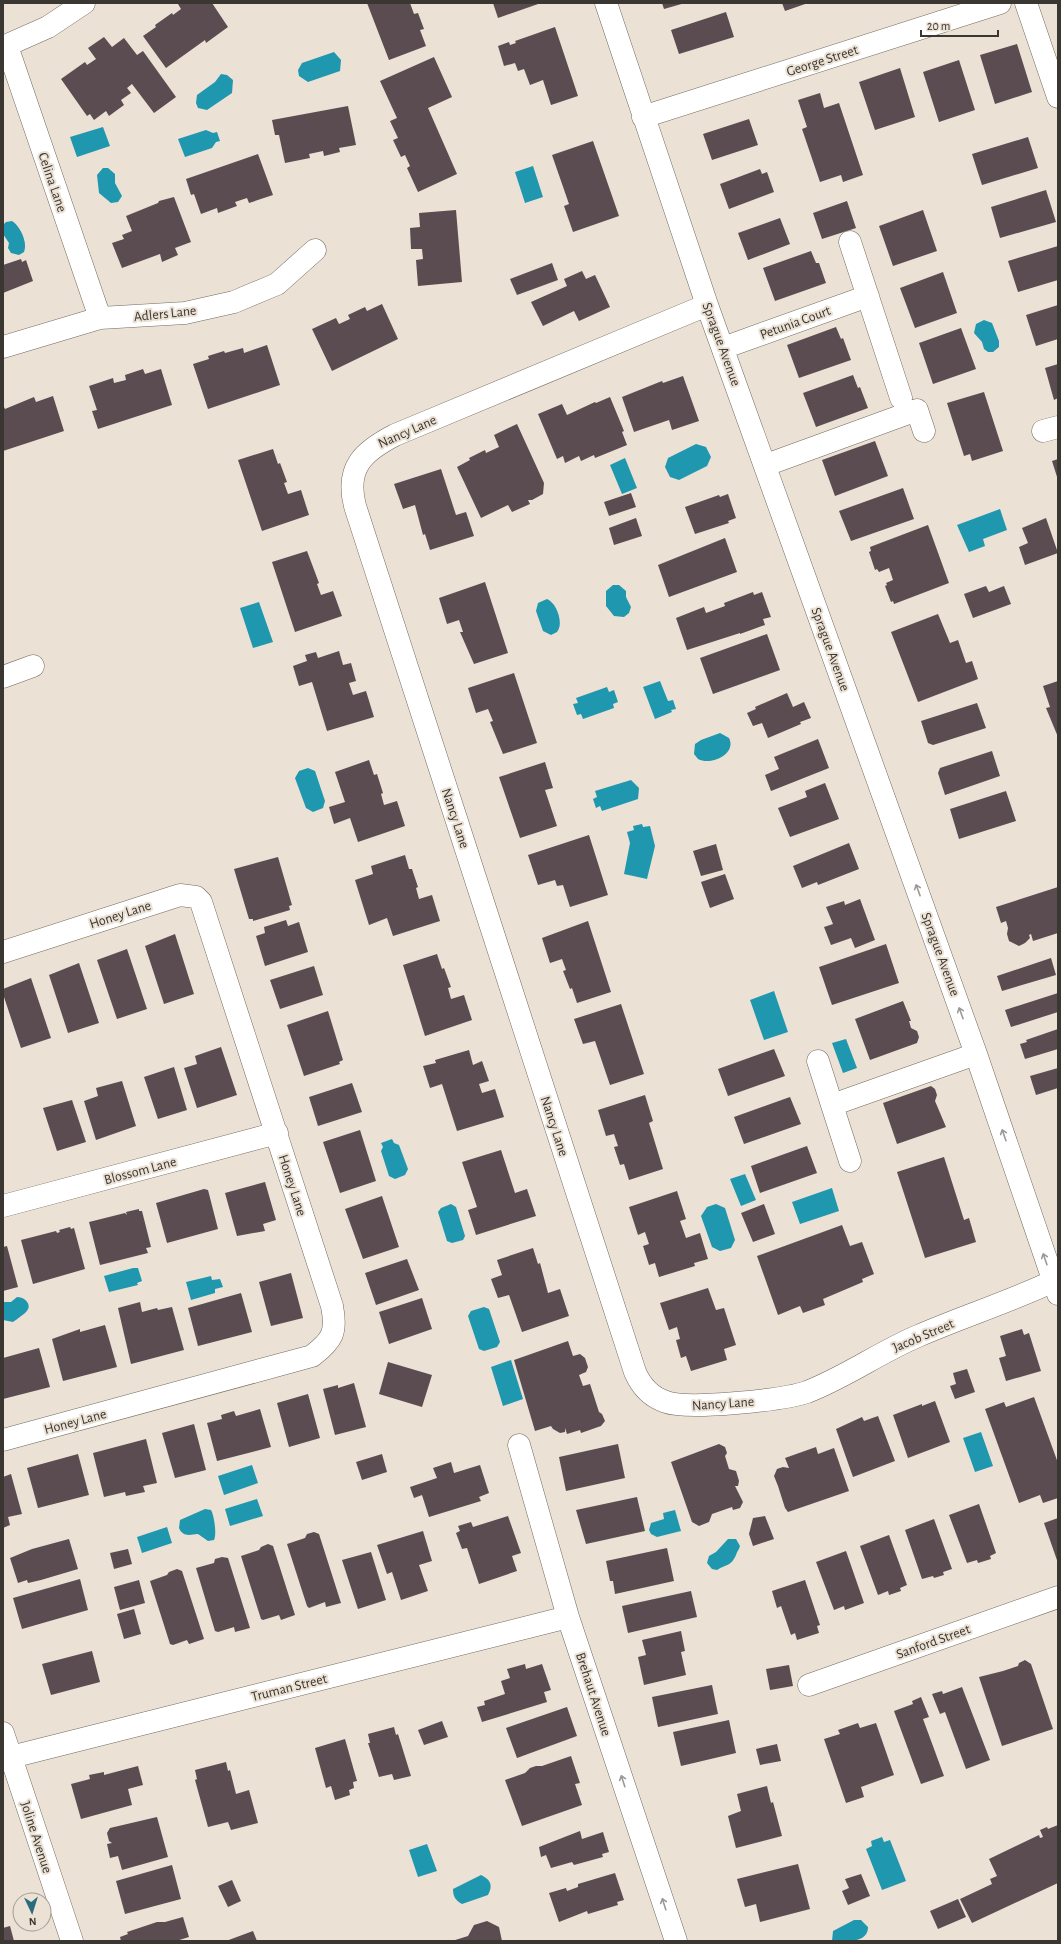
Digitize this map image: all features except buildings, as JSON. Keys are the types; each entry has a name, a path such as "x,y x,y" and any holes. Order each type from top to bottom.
{"street":[{"path":"5,46 48,27 84,3"},
{"name":"Sprague Avenue","path":"606,3 707,305 766,465 976,1054 1056,1285"},
{"name":"George Street","path":"643,117 1000,3"},
{"path":"1026,3 1058,97"},
{"name":"Celina Lane","path":"5,46 100,318"},
{"path":"850,242 901,398"},
{"name":"Adlers Lane","path":"3,347 100,318 185,313 234,302 277,284 315,250"},
{"name":"Petunia Court","path":"723,348 868,296"},
{"name":"Nancy Lane","path":"707,305 374,445 360,461 355,471 353,479 353,498 638,1380 643,1387 657,1398 666,1402 684,1405 730,1403 796,1395"},
{"path":"766,465 917,410 924,432"},
{"path":"3,677 33,666"},
{"name":"Honey Lane","path":"3,952 180,895 196,897 205,909 332,1306 335,1321 332,1336 324,1347 312,1356 3,1440"},
{"path":"832,1105 976,1054"},
{"path":"818,1061 850,1162"},
{"name":"Blossom Lane","path":"3,1206 277,1133"},
{"name":"Jacob Street","path":"796,1395 833,1380 876,1355 917,1336 1056,1285"},
{"name":"Brehaut Avenue","path":"519,1445 568,1616 676,1941"},
{"name":"Sanford Street","path":"809,1685 1058,1597"},
{"name":"Truman Street","path":"10,1757 568,1616"},
{"name":"Joline Avenue","path":"3,1733 72,1941"}],"water":[{"path":"334,52 341,60 340,71 308,82 299,76 298,70 302,63"},
{"path":"221,74 227,75 233,80 232,93 207,110 198,108 196,103 197,95 215,82"},
{"path":"103,127 110,146 77,157 70,137"},
{"path":"206,130 213,133 217,132 220,141 216,142 212,148 185,157 178,139"},
{"path":"533,166 543,197 525,203 515,172"},
{"path":"103,168 108,168 115,174 115,183 122,196 118,202 111,203 99,193 97,175"},
{"path":"12,221 20,230 24,239 24,252 19,255 11,253 8,248 9,243 3,234 3,225 6,222"},
{"path":"984,320 992,323 999,341 999,347 993,352 988,352 984,349 982,342 974,333 976,324"},
{"path":"696,444 706,447 711,457 707,466 679,480 670,477 665,467 668,458"},
{"path":"625,458 637,488 622,494 610,465"},
{"path":"1000,509 1007,530 983,539 985,546 969,552 957,525"},
{"path":"613,585 619,585 626,591 626,597 631,607 629,613 624,617 614,616 606,606 606,591"},
{"path":"547,599 554,605 560,619 557,632 551,635 543,631 536,611 538,603"},
{"path":"259,602 273,642 253,648 240,608"},
{"path":"660,681 668,701 673,700 676,709 671,710 672,712 655,719 643,687"},
{"path":"607,687 609,692 614,690 618,702 613,704 614,708 583,719 581,714 577,715 573,704 578,703 576,698"},
{"path":"720,733 729,738 730,744 726,754 716,760 703,761 698,759 694,754 695,744 701,740"},
{"path":"308,768 315,771 325,801 323,808 313,812 306,808 295,778 299,771"},
{"path":"631,780 639,788 638,799 602,811 600,806 596,808 593,799 597,797 595,791"},
{"path":"642,824 643,827 650,826 655,846 647,879 624,874 630,843 627,832 634,830 633,826"},
{"path":"774,991 788,1032 764,1040 750,1000"},
{"path":"846,1039 857,1068 843,1073 832,1043"},
{"path":"392,1139 394,1143 399,1145 408,1169 405,1175 395,1179 389,1176 381,1151 383,1147 381,1143"},
{"path":"745,1174 756,1200 741,1206 730,1179"},
{"path":"832,1188 839,1211 800,1224 792,1202"},
{"path":"451,1204 456,1207 465,1236 463,1240 452,1243 447,1241 438,1212 441,1208"},
{"path":"716,1204 725,1208 735,1240 731,1248 720,1251 712,1247 701,1216 707,1207"},
{"path":"138,1268 142,1281 137,1283 138,1285 109,1292 104,1276"},
{"path":"211,1276 212,1280 220,1279 223,1287 215,1289 215,1293 191,1300 186,1282"},
{"path":"17,1297 23,1298 27,1302 29,1307 28,1309 13,1322 3,1320 3,1302 11,1302"},
{"path":"484,1307 489,1309 500,1342 497,1347 484,1351 479,1349 468,1316 471,1311"},
{"path":"511,1360 523,1399 503,1406 491,1367"},
{"path":"981,1432 993,1466 975,1472 963,1438"},
{"path":"252,1465 258,1483 224,1495 218,1476"},
{"path":"257,1499 263,1516 230,1526 225,1509"},
{"path":"205,1509 211,1510 213,1516 215,1529 214,1540 208,1541 198,1534 187,1535 182,1533 179,1528 180,1520"},
{"path":"675,1510 681,1531 657,1537 651,1534 649,1530 651,1523 664,1519 663,1513"},
{"path":"167,1527 172,1543 142,1553 137,1537"},
{"path":"728,1539 736,1539 740,1546 734,1559 717,1570 712,1569 707,1563 709,1556 716,1552"},
{"path":"882,1837 884,1842 890,1840 906,1881 882,1890 866,1849 872,1846 871,1841"},
{"path":"427,1844 437,1871 418,1877 409,1850"},
{"path":"481,1875 490,1883 491,1886 488,1895 462,1904 458,1901 454,1896 453,1889"},
{"path":"854,1920 861,1920 868,1927 864,1936 860,1939 849,1941 832,1941 833,1931"}]}
